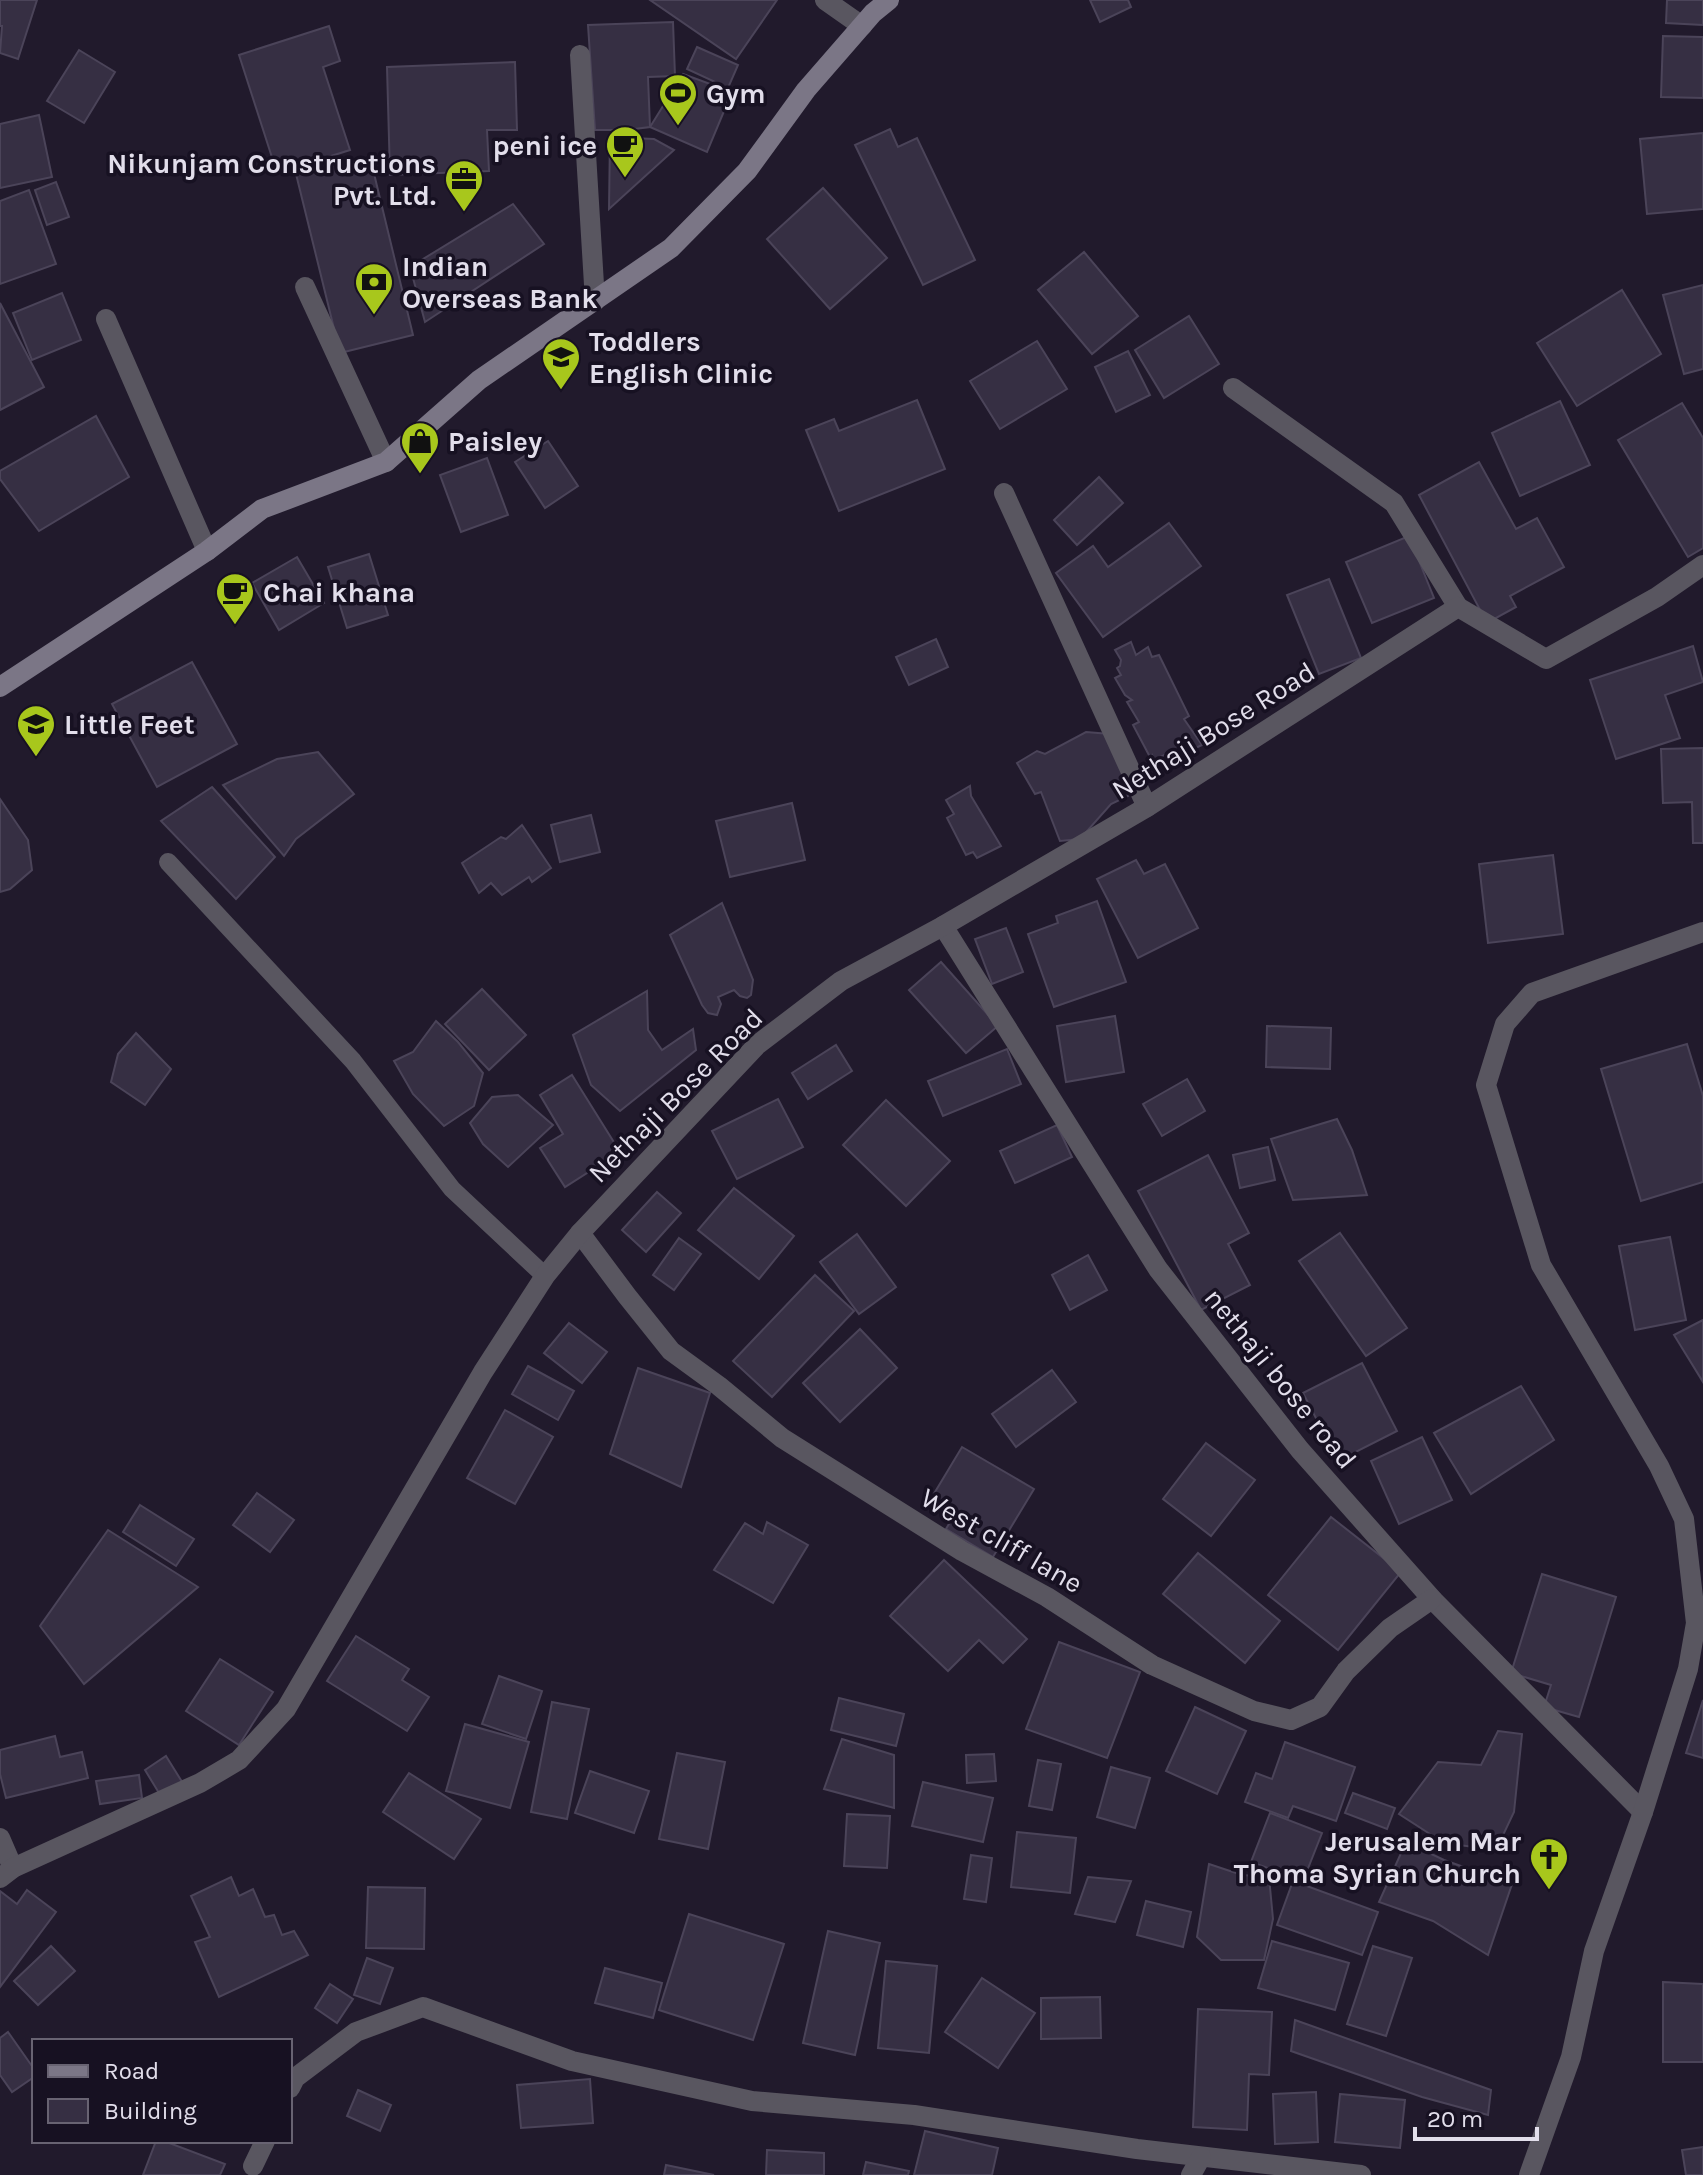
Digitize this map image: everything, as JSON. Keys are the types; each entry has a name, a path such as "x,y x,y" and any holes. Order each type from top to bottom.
{"main road":[{"path":"0,687 207,551 262,509 386,462 479,380 671,248 747,171 806,90 873,13 889,0"}],"street":[{"path":"825,0 862,26"},
{"path":"580,55 595,301"},
{"path":"305,287 386,462"},
{"path":"106,319 207,551"},
{"path":"1233,388 1394,503 1458,607 1546,659 1657,597 1703,565"},
{"path":"1004,493 1147,807"},
{"name":"Nethaji Bose Road","path":"6,1873 200,1783 239,1760 286,1709 483,1372 545,1276 580,1233 757,1045 841,981 943,926 1147,807 1458,607"},
{"name":"nethaji bose road","path":"943,926 1158,1269 1300,1450 1432,1599 1643,1812"},
{"path":"1529,2175 1571,2057 1594,1951 1643,1812 1688,1669 1700,1619 1684,1519 1659,1466 1541,1265 1486,1085 1505,1024 1532,993 1703,932"},
{"name":"West cliff lane","path":"580,1233 671,1351 782,1438 962,1551 1047,1597 1152,1665 1254,1711 1291,1720 1320,1707 1346,1671 1390,1628 1432,1599"},
{"path":"0,1838 6,1873"},
{"path":"292,2084 295,2078 356,2032 423,2007 572,2061 752,2101 914,2115 1137,2149 1196,2166 1361,2175"},
{"path":"253,2166 264,2143"}],"lane":[{"path":"168,862 353,1061 452,1189 545,1276"}],"building":[{"path":"0,0 37,0 18,59 0,53"},
{"path":"650,0 777,0 736,59"},
{"path":"1090,0 1128,0 1131,7 1100,22"},
{"path":"1667,0 1703,0 1703,25 1666,23"},
{"path":"673,22 675,76 648,77 650,127 595,130 588,25"},
{"path":"329,26 340,61 323,67 350,150 277,173 239,55"},
{"path":"1663,36 1703,37 1703,98 1661,97"},
{"path":"697,47 738,65 728,88 687,69"},
{"path":"79,50 115,72 84,123 47,101"},
{"path":"515,62 517,130 487,130 489,171 390,175 387,67"},
{"path":"683,74 732,92 707,152 650,127"},
{"path":"39,115 52,177 0,188 0,124"},
{"path":"890,129 898,147 917,138 975,260 923,285 855,145"},
{"path":"1703,133 1703,209 1647,214 1640,139"},
{"name":"peni ice","path":"610,137 654,139 674,150 609,209"},
{"path":"370,157 413,335 340,353 296,174"},
{"path":"56,182 69,217 47,225 35,190"},
{"path":"823,188 887,258 830,309 767,239"},
{"path":"29,190 56,264 0,284 0,201"},
{"path":"513,204 544,244 425,322 410,267"},
{"path":"1084,252 1138,316 1092,354 1038,290"},
{"path":"1703,285 1703,369 1684,374 1663,295"},
{"path":"1622,290 1661,354 1577,406 1537,343"},
{"path":"62,293 81,340 32,360 13,313"},
{"path":"0,303 44,387 0,410"},
{"path":"1189,316 1219,364 1164,398 1135,350"},
{"path":"1037,341 1067,389 1000,429 970,381"},
{"path":"1128,351 1150,395 1116,412 1095,367"},
{"path":"917,400 945,469 839,511 806,430 834,419 839,431"},
{"path":"1560,401 1590,465 1520,496 1492,433"},
{"path":"1682,403 1703,438 1703,548 1688,557 1618,440"},
{"path":"96,416 129,477 39,531 0,479 0,471"},
{"path":"548,441 578,486 545,508 515,462"},
{"path":"487,458 508,515 461,532 440,475"},
{"path":"1479,462 1516,529 1537,518 1564,567 1510,596 1516,607 1487,623 1419,495"},
{"path":"1099,477 1123,503 1077,545 1054,520"},
{"path":"1169,523 1201,566 1103,637 1056,573 1093,546 1108,567"},
{"path":"1409,536 1434,598 1372,623 1346,562"},
{"path":"369,554 388,615 347,628 328,567"},
{"path":"297,557 324,603 279,630 252,583"},
{"path":"1329,579 1361,658 1319,674 1287,595"},
{"path":"936,639 948,667 909,685 896,657"},
{"path":"1131,642 1136,655 1148,647 1152,657 1159,655 1189,716 1184,719 1202,745 1178,756 1173,751 1154,760 1152,755 1150,757 1133,725 1139,722 1127,702 1132,700 1125,695 1115,678 1121,675 1117,668 1121,660 1115,650"},
{"path":"1693,646 1703,682 1665,695 1680,738 1616,759 1590,680"},
{"path":"192,662 237,744 157,787 112,704"},
{"path":"1086,732 1110,734 1126,764 1128,796 1111,804 1080,839 1060,841 1041,792 1035,794 1017,763 1037,751 1045,754"},
{"path":"1703,748 1703,843 1693,843 1692,802 1663,803 1661,749"},
{"path":"318,752 354,794 296,839 284,856 223,785 277,759"},
{"path":"970,786 971,796 1001,846 977,858 973,852 966,855 947,818 954,814 946,800"},
{"path":"212,787 275,857 236,899 161,821"},
{"path":"0,799 28,840 32,870 10,889 0,892"},
{"path":"792,803 805,860 730,877 716,821"},
{"path":"591,815 600,852 560,862 551,825"},
{"path":"522,825 551,868 532,882 529,877 502,895 491,883 479,893 462,863 501,837 506,839"},
{"path":"1553,855 1563,934 1488,943 1479,864"},
{"path":"1136,860 1144,874 1165,864 1198,928 1138,958 1097,879"},
{"path":"1097,901 1126,982 1054,1007 1028,934 1058,923 1056,916"},
{"path":"722,903 753,980 751,995 747,998 734,990 718,997 721,1004 717,1015 708,1013 702,1005 670,935"},
{"path":"1006,928 1023,972 992,984 975,939"},
{"path":"941,962 998,1026 966,1053 909,990"},
{"path":"482,989 526,1035 489,1070 445,1024"},
{"path":"647,991 648,1030 662,1050 693,1029 696,1050 620,1111 591,1085 573,1035"},
{"path":"1115,1016 1124,1072 1066,1082 1057,1026"},
{"path":"436,1021 483,1073 474,1106 444,1126 413,1094 394,1061 413,1052"},
{"path":"1267,1026 1331,1028 1330,1069 1266,1067"},
{"path":"136,1033 171,1069 145,1105 111,1082 118,1054"},
{"path":"1687,1044 1703,1096 1703,1182 1641,1201 1601,1069"},
{"path":"836,1045 852,1071 808,1099 792,1073"},
{"path":"1007,1049 1021,1084 943,1116 928,1081"},
{"path":"572,1075 620,1152 565,1187 540,1148 563,1134 540,1095"},
{"path":"1187,1079 1205,1111 1162,1136 1143,1104"},
{"path":"518,1095 553,1125 508,1167 483,1144 470,1123 492,1097"},
{"path":"778,1099 803,1147 737,1179 712,1131"},
{"path":"886,1100 950,1161 906,1206 843,1145"},
{"path":"1337,1119 1352,1150 1367,1195 1293,1200 1271,1139"},
{"path":"1057,1125 1072,1157 1015,1183 1000,1151"},
{"path":"1268,1147 1275,1180 1240,1188 1233,1155"},
{"path":"1208,1155 1249,1233 1228,1244 1250,1285 1201,1310 1138,1191"},
{"path":"734,1188 794,1236 759,1279 698,1230"},
{"path":"657,1192 681,1213 646,1252 622,1230"},
{"path":"1340,1233 1407,1328 1366,1356 1299,1261"},
{"path":"857,1234 896,1287 859,1314 820,1262"},
{"path":"1670,1237 1686,1320 1635,1330 1619,1246"},
{"path":"679,1238 701,1254 674,1290 653,1275"},
{"path":"1088,1255 1107,1290 1070,1310 1052,1275"},
{"path":"815,1275 854,1311 772,1397 733,1361"},
{"path":"1703,1320 1703,1382 1674,1335"},
{"path":"569,1323 607,1352 582,1383 544,1353"},
{"path":"860,1329 897,1368 840,1422 803,1383"},
{"path":"1362,1363 1397,1431 1338,1461 1303,1393"},
{"path":"528,1366 574,1391 558,1420 512,1394"},
{"path":"638,1368 710,1393 681,1487 610,1454"},
{"path":"1052,1370 1076,1402 1016,1447 992,1414"},
{"path":"1521,1386 1554,1440 1471,1494 1434,1433"},
{"path":"505,1410 553,1437 515,1504 467,1478"},
{"path":"1422,1437 1452,1500 1399,1524 1371,1461"},
{"path":"1206,1443 1255,1480 1211,1536 1163,1499"},
{"path":"962,1447 1034,1489 993,1557 946,1529 956,1512 932,1497"},
{"path":"257,1493 294,1520 270,1552 233,1525"},
{"path":"140,1505 194,1539 176,1566 123,1532"},
{"path":"1331,1517 1401,1572 1338,1650 1268,1595"},
{"path":"767,1522 808,1545 773,1603 714,1570 745,1523 763,1534"},
{"path":"108,1530 198,1587 84,1684 40,1626"},
{"path":"1198,1553 1280,1621 1245,1663 1163,1594"},
{"path":"944,1560 1027,1639 1003,1663 979,1640 948,1671 890,1616"},
{"path":"1542,1574 1616,1597 1579,1717 1544,1707 1551,1685 1511,1673"},
{"path":"356,1636 409,1669 402,1680 429,1697 407,1731 327,1681"},
{"path":"1059,1642 1140,1672 1107,1758 1026,1729"},
{"path":"220,1659 273,1692 239,1745 186,1711"},
{"path":"499,1676 542,1691 526,1739 482,1724"},
{"path":"839,1698 904,1714 896,1746 831,1730"},
{"path":"1703,1700 1703,1758 1686,1753"},
{"path":"552,1702 589,1709 567,1819 531,1812"},
{"path":"1195,1707 1246,1731 1217,1794 1166,1771"},
{"path":"465,1724 529,1742 510,1808 446,1791"},
{"path":"1498,1731 1522,1734 1514,1812 1496,1850 1444,1843 1399,1814 1438,1762 1481,1765"},
{"path":"55,1736 60,1757 82,1752 88,1778 6,1798 0,1774 0,1750"},
{"path":"842,1739 894,1755 894,1808 824,1789"},
{"path":"1285,1742 1355,1767 1336,1821 1293,1806 1288,1818 1245,1802 1256,1773 1272,1779"},
{"path":"677,1753 725,1762 708,1849 659,1839"},
{"path":"994,1754 996,1781 967,1783 966,1755"},
{"path":"166,1756 184,1785 162,1798 145,1770"},
{"path":"1038,1760 1061,1764 1052,1810 1029,1806"},
{"path":"1111,1767 1150,1778 1135,1828 1097,1817"},
{"path":"590,1771 649,1791 634,1833 575,1813"},
{"path":"409,1773 481,1819 454,1859 383,1812"},
{"path":"139,1775 142,1798 100,1804 96,1781"},
{"path":"923,1782 993,1798 983,1842 912,1826"},
{"path":"1353,1793 1395,1808 1387,1829 1345,1813"},
{"path":"1270,1813 1322,1833 1303,1881 1251,1862"},
{"path":"847,1814 890,1816 887,1868 844,1866"},
{"path":"1017,1832 1076,1838 1070,1893 1011,1887"},
{"path":"1406,1842 1444,1860 1512,1884 1488,1955 1433,1921 1379,1902"},
{"path":"971,1855 992,1858 986,1902 964,1899"},
{"path":"1209,1864 1242,1875 1269,1877 1273,1919 1264,1960 1221,1960 1197,1937"},
{"path":"231,1877 239,1896 253,1889 265,1917 274,1915 282,1935 294,1931 308,1955 219,1997 195,1942 210,1937 191,1896"},
{"path":"1088,1877 1131,1881 1115,1922 1075,1914"},
{"path":"1293,1881 1378,1912 1362,1955 1277,1925"},
{"path":"368,1887 425,1888 424,1949 366,1948"},
{"path":"27,1890 56,1912 0,1987 0,1891 17,1904"},
{"path":"1146,1901 1191,1912 1183,1947 1137,1935"},
{"path":"689,1914 784,1944 753,2040 659,2010"},
{"path":"828,1931 880,1943 855,2055 803,2043"},
{"path":"1272,1941 1349,1963 1335,2010 1258,1988"},
{"path":"51,1946 75,1971 38,2005 14,1981"},
{"path":"1373,1946 1412,1958 1386,2036 1347,2024"},
{"path":"367,1958 393,1968 380,2004 354,1995"},
{"path":"886,1961 937,1966 929,2053 878,2048"},
{"path":"605,1968 662,1983 653,2018 595,2003"},
{"path":"982,1978 1035,2013 998,2068 945,2032"},
{"path":"1663,1982 1703,1984 1703,2062 1663,2062"},
{"path":"330,1984 353,1999 337,2023 315,2008"},
{"path":"1100,1997 1101,2038 1041,2039 1041,1998"},
{"path":"1198,2009 1272,2012 1269,2075 1249,2074 1247,2130 1193,2127"},
{"path":"1295,2020 1491,2090 1488,2115 1422,2097 1291,2051"},
{"path":"8,2032 32,2066 32,2078 12,2092 0,2075 0,2038"},
{"path":"590,2079 593,2123 521,2128 517,2085"},
{"path":"358,2090 391,2105 380,2131 347,2116"},
{"path":"1316,2092 1318,2142 1275,2144 1273,2094"},
{"path":"1340,2094 1405,2100 1400,2148 1335,2142"},
{"path":"925,2131 998,2148 992,2175 914,2175"},
{"path":"155,2143 169,2143 225,2164 220,2175 143,2175"},
{"path":"1703,2147 1703,2175 1686,2175 1682,2150"},
{"path":"767,2150 824,2153 824,2175 766,2175"},
{"path":"866,2162 909,2171 908,2175 863,2175"},
{"path":"666,2165 714,2175 664,2175"}],"place":[{"name":"Gym","path":"678,127"},
{"name":"peni ice","path":"625,179"},
{"name":"Nikunjam Constructions Pvt. Ltd.","path":"464,213"},
{"name":"Indian Overseas Bank","path":"374,316"},
{"name":"Toddlers English Clinic","path":"561,391"},
{"name":"Paisley","path":"420,475"},
{"name":"Chai khana","path":"235,626"},
{"name":"Little Feet","path":"36,758"},
{"name":"Jerusalem Mar Thoma Syrian Church","path":"1549,1891"}]}
